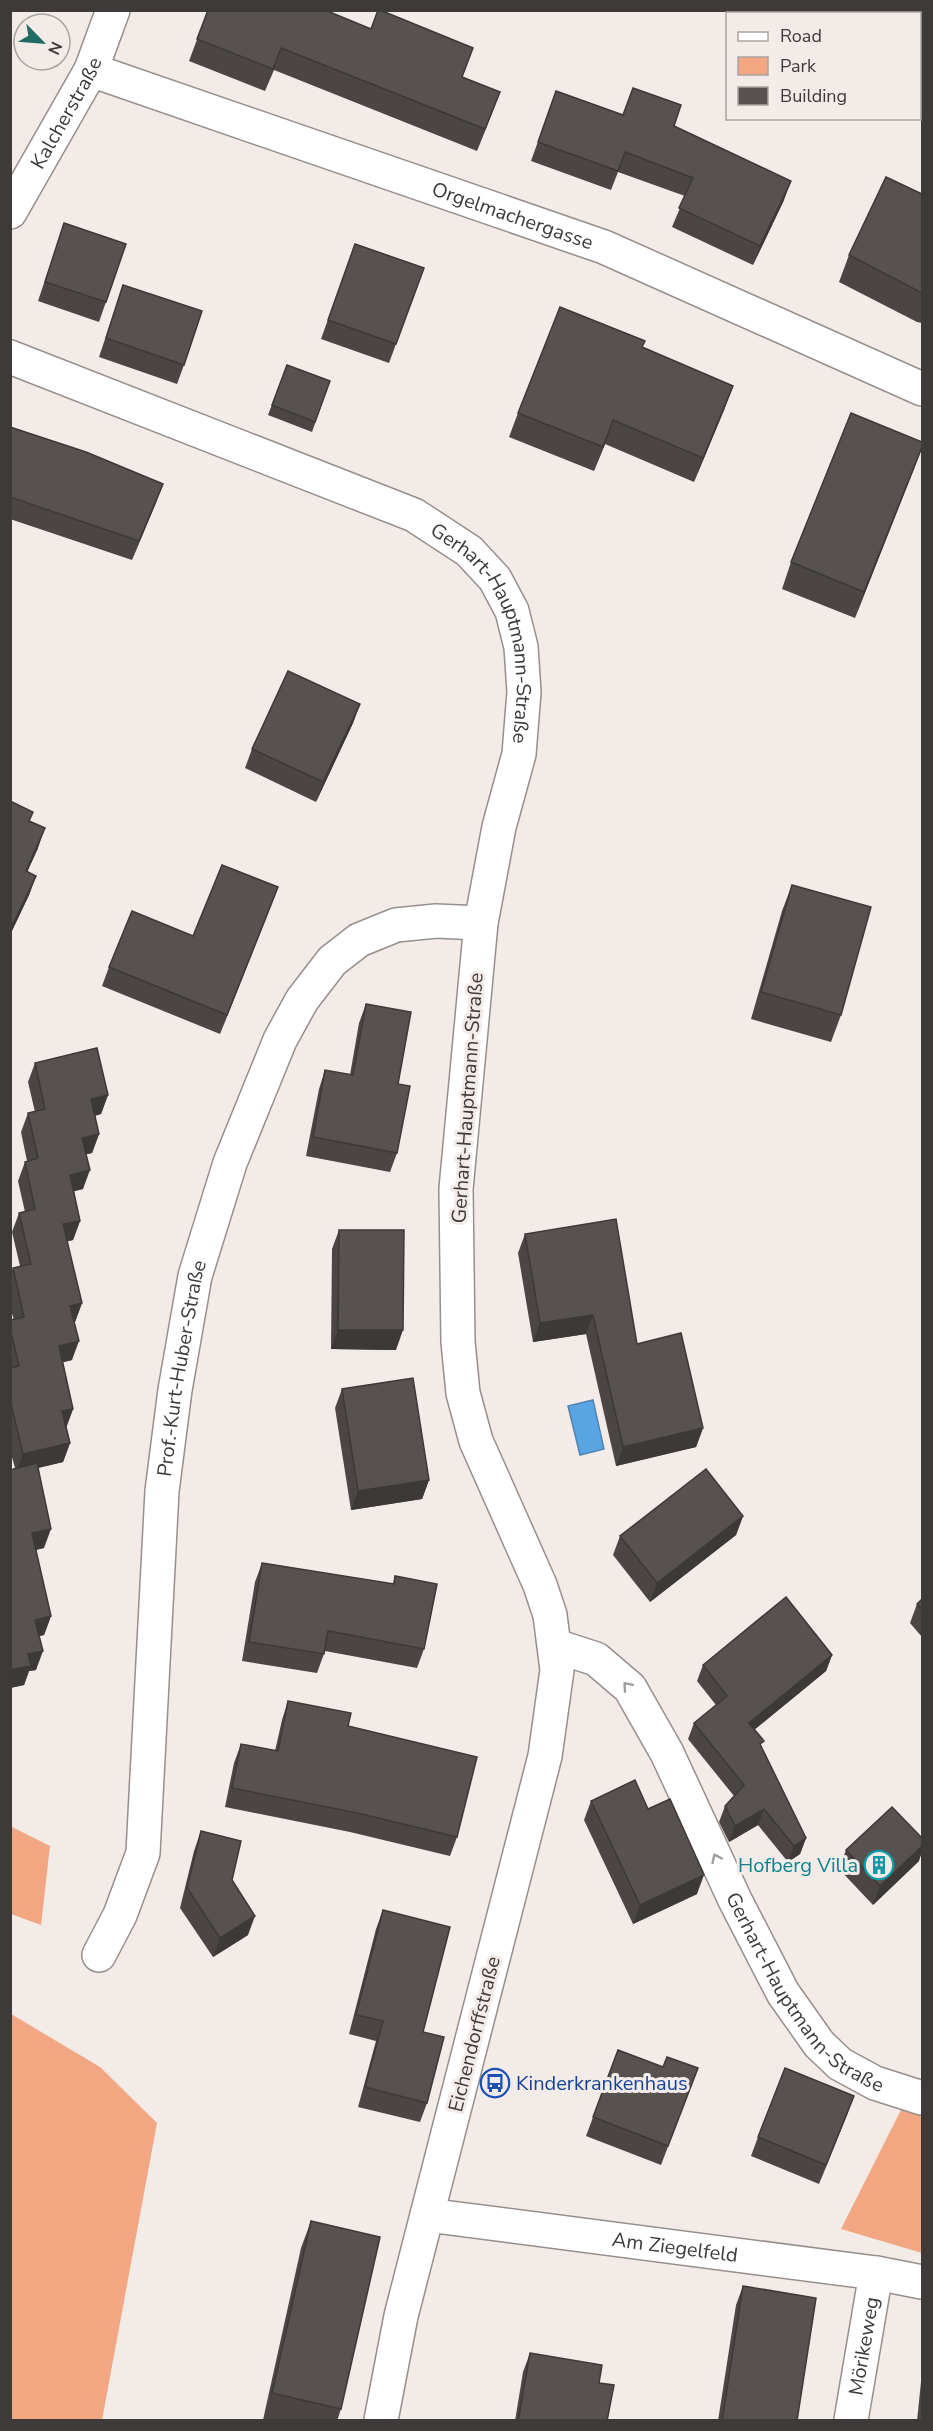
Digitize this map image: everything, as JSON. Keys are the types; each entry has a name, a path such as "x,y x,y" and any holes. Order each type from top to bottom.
{"street":[{"name":"Kalcherstraße","path":"10,212 91,70 113,10"},
{"name":"Orgelmachergasse","path":"91,70 604,247 922,389"},
{"name":"Gerhart-Hauptmann-Straße","path":"10,357 414,515 469,551 495,579 512,611 521,648 524,692 519,754 499,827 482,923 456,1189 458,1342 463,1393 476,1441 540,1585 550,1615 556,1646 596,1659 630,1688 667,1753 735,1900 783,1993 819,2044 840,2064 875,2083 922,2098"},
{"name":"Prof.-Kurt-Huber-Straße","path":"99,1955 120,1915 143,1853 149,1714 166,1457 195,1276 230,1162 280,1040 302,1000 332,961 359,940 396,925 436,921 482,923"},
{"name":"Eichendorffstraße","path":"381,2421 401,2316 545,1756 557,1670 556,1646"},
{"name":"Am Ziegelfeld","path":"427,2215 876,2273 922,2282"},
{"name":"Mörikeweg","path":"851,2421 876,2273"}],"green space":[{"path":"10,1826 50,1846 41,1925 11,1914"},
{"path":"11,2014 100,2067 157,2123 102,2420 11,2420"},
{"path":"904,2104 922,2110 922,2253 841,2229"}],"water":[{"path":"593,1400 604,1449 580,1455 568,1406"}],"building":[{"path":"208,10 325,10 371,29 378,10 380,10 473,48 462,77 500,92 485,129 281,48 273,69 197,39"},
{"path":"880,10 922,10 922,39 921,12 880,12"},
{"path":"633,88 681,105 674,126 791,181 760,246 679,208 693,178 625,152 618,171 538,142 556,91 623,115"},
{"path":"886,177 922,194 922,293 849,255"},
{"path":"64,223 126,244 106,302 45,282"},
{"path":"355,244 424,268 396,344 328,320"},
{"path":"123,285 202,311 184,365 106,338"},
{"path":"560,307 645,341 642,347 733,386 703,458 613,420 603,447 518,413"},
{"path":"287,365 330,381 315,422 272,405"},
{"path":"851,413 922,442 922,447 864,592 791,562"},
{"path":"10,427 86,452 163,484 139,541 10,497"},
{"path":"288,671 360,704 323,782 252,749"},
{"path":"10,801 33,812 29,821 45,828 26,871 36,876 13,924 10,923"},
{"path":"222,865 278,887 227,1015 109,967 132,911 193,936"},
{"path":"792,885 871,907 841,1015 761,992"},
{"path":"366,1004 411,1012 398,1084 410,1086 397,1153 313,1137 325,1070 353,1075"},
{"path":"97,1048 108,1095 91,1099 99,1134 82,1138 90,1170 70,1175 80,1221 63,1224 82,1303 70,1306 79,1341 59,1346 73,1409 62,1411 70,1443 23,1454 10,1400 10,1368 19,1366 10,1320 24,1317 13,1268 31,1264 19,1213 35,1209 25,1162 38,1158 28,1113 45,1109 35,1063"},
{"path":"616,1219 637,1344 681,1333 703,1428 623,1447 593,1315 540,1323 525,1234"},
{"path":"339,1230 404,1230 403,1330 338,1330"},
{"path":"413,1378 429,1480 358,1491 342,1389"},
{"path":"37,1463 51,1529 32,1533 51,1616 35,1620 43,1651 28,1654 31,1666 10,1670 10,1470"},
{"path":"706,1469 743,1516 657,1583 620,1536"},
{"path":"262,1563 394,1584 395,1576 437,1584 424,1649 328,1631 324,1654 249,1642"},
{"path":"786,1597 832,1655 749,1723 764,1741 760,1744 806,1838 794,1846 764,1809 735,1826 725,1806 744,1785 694,1723 727,1696 703,1665"},
{"path":"922,1599 922,1610 917,1604"},
{"path":"288,1701 351,1713 348,1726 477,1757 457,1837 357,1813 232,1788 241,1744 278,1751"},
{"path":"635,1780 648,1809 670,1799 704,1875 640,1905 591,1801"},
{"path":"892,1807 922,1838 922,1846 880,1886 846,1850"},
{"path":"201,1831 241,1841 232,1880 255,1916 220,1938 187,1888"},
{"path":"383,1910 450,1927 423,2032 444,2037 427,2103 365,2087 383,2021 356,2015"},
{"path":"618,2050 663,2067 667,2057 698,2068 668,2146 593,2117"},
{"path":"785,2068 854,2096 826,2165 758,2137"},
{"path":"311,2221 380,2237 341,2409 272,2393"},
{"path":"743,2286 816,2298 797,2421 722,2421"},
{"path":"530,2353 602,2365 599,2383 614,2385 607,2421 518,2421"}],"place":[{"name":"Hofberg Villa","path":"879,1865"},
{"name":"Kinderkrankenhaus","path":"495,2083"}]}
